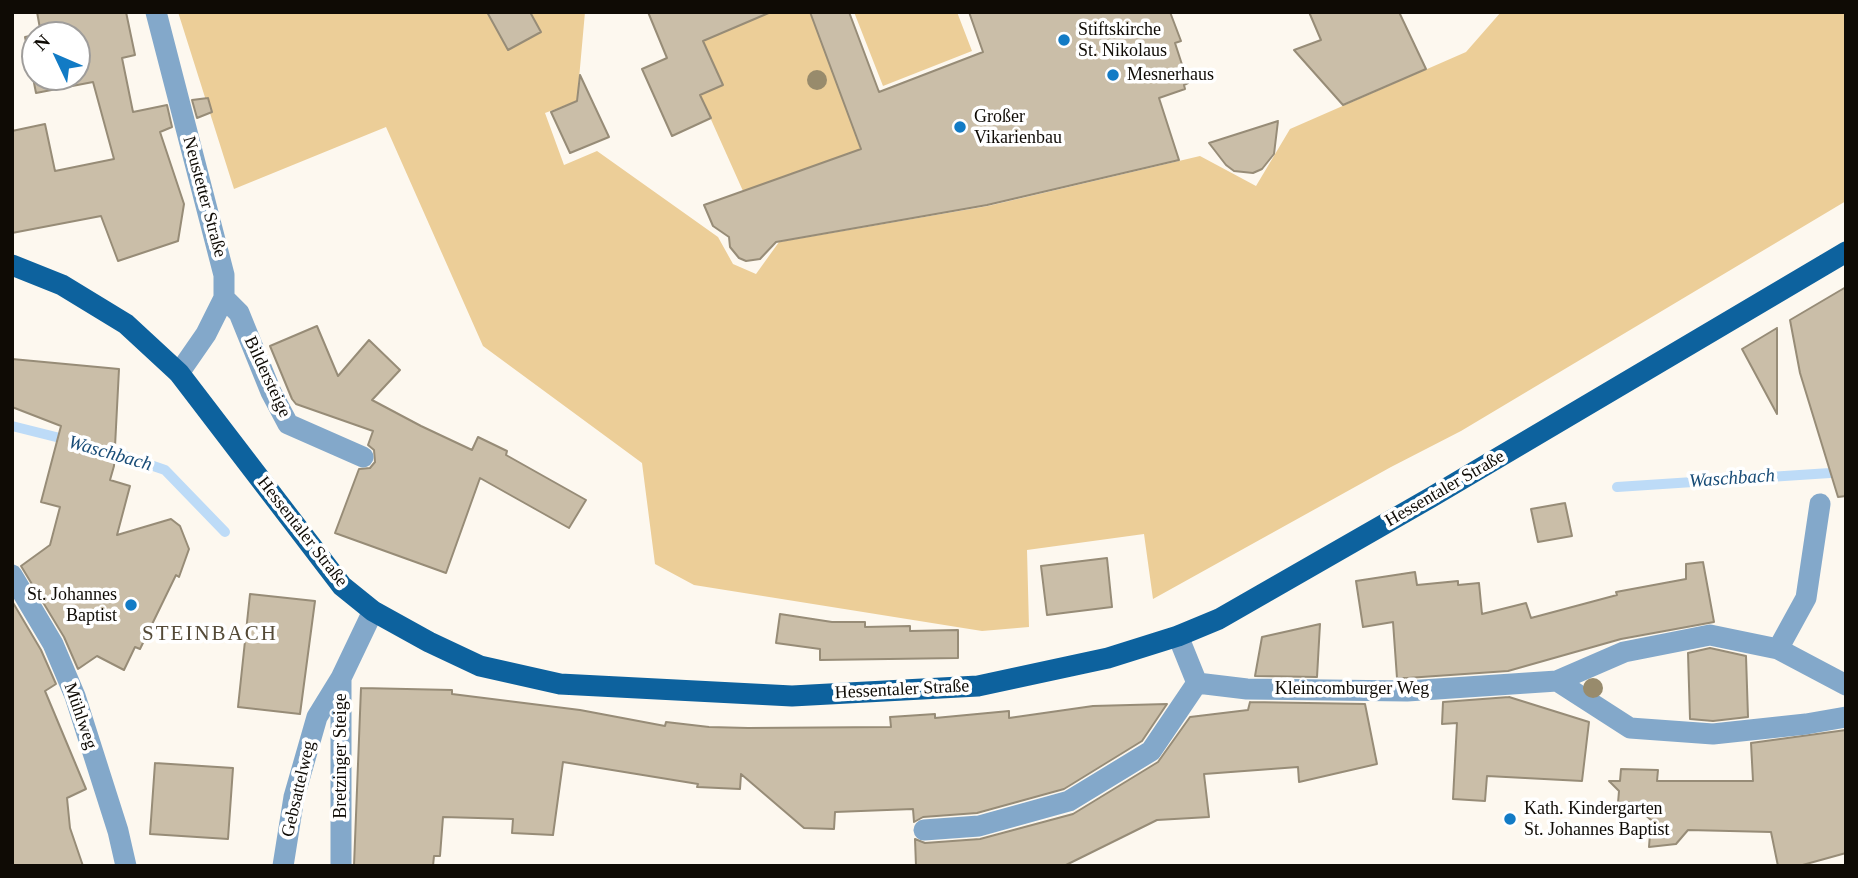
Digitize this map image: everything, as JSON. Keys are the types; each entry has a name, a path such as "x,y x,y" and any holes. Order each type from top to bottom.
{"main road":[{"name":"Hessentaler Straße","path":"12,265 62,285 126,324 178,373 342,586 373,611 429,642 480,666 560,684 792,696 978,686 1108,658 1219,620 1846,252"}],"street":[{"name":"Neustetter Straße","path":"156,12 218,247 224,275 224,298"},
{"path":"178,373 206,334 224,298"},
{"name":"Bildersteige","path":"224,298 239,313 271,391 288,424 363,457"},
{"path":"1778,649 1805,598 1819,504"},
{"name":"Mühlweg","path":"12,575 53,644 75,696 118,831 126,866"},
{"name":"Bretzinger Steige","path":"341,866 341,678 373,611"},
{"name":"Kleincomburger Weg","path":"1197,683 1247,688 1357,692 1557,681 1624,652 1710,635 1778,649 1846,685"},
{"path":"924,830 979,826 1069,801 1151,751 1197,683 1178,636"},
{"name":"Gebsattelweg","path":"283,866 294,797 317,717 341,678"},
{"path":"1557,681 1630,728 1713,734 1846,717"}],"shaded area":[{"path":"178,12 585,12 577,101 545,113 564,165 597,151 718,237 733,264 756,274 779,242 988,206 1200,156 1256,186 1290,129 1466,52 1501,12 1846,12 1846,201 1461,431 1153,599 1144,534 1027,550 1029,627 982,631 694,585 655,564 642,463 483,346 386,127 234,189"},
{"path":"768,12 810,12 877,193 743,191 700,95 723,85 703,41"},
{"path":"854,12 957,12 972,51 883,86"}],"building":[{"path":"37,12 126,12 135,55 122,58 133,112 167,105 172,127 160,132 184,204 178,241 118,261 101,216 12,233 12,131 45,124 55,171 114,159 93,82 91,21 39,21"},
{"path":"487,12 530,12 541,32 508,50"},
{"path":"648,12 771,12 703,41 723,85 700,95 711,118 672,136 642,69 667,58"},
{"path":"810,12 849,12 879,92 983,52 969,12 1170,12 1181,41 1175,43 1188,83 1184,85 1185,89 1159,98 1179,160 987,205 776,242 760,259 746,261 739,258 730,247 729,237 713,226 704,205 861,149"},
{"path":"1309,12 1399,12 1426,69 1343,105 1294,50 1321,40"},
{"path":"580,75 609,137 570,153 551,112 577,101"},
{"path":"208,98 212,112 197,118 192,100"},
{"path":"1278,121 1274,154 1262,169 1253,173 1234,171 1209,143"},
{"path":"1846,287 1846,496 1838,497 1800,373 1790,320"},
{"path":"317,326 338,376 369,340 400,370 372,400 472,450 478,437 507,451 506,455 586,500 569,528 480,478 446,573 335,533 359,469 370,468 375,462 374,450 368,445 373,431 296,404 270,346"},
{"path":"1777,328 1777,414 1742,349"},
{"path":"12,359 119,369 114,466 110,480 130,486 117,535 171,519 180,526 189,549 179,577 176,575 140,649 135,647 124,670 97,656 78,669 64,637 21,566 50,545 60,507 41,502 61,426 12,407"},
{"path":"1565,503 1572,536 1538,542 1531,509"},
{"path":"1107,558 1112,607 1047,615 1041,566"},
{"path":"1703,562 1714,622 1621,639 1508,671 1407,678 1397,678 1393,622 1363,627 1356,581 1415,572 1417,585 1458,581 1458,585 1479,583 1482,614 1526,603 1531,618 1617,595 1616,592 1686,579 1686,564"},
{"path":"250,594 315,601 300,714 238,707"},
{"path":"12,601 41,650 56,684 45,691 86,789 67,798 70,828 83,866 12,866"},
{"path":"780,614 832,622 865,622 865,627 910,626 910,631 958,630 958,658 820,660 820,649 776,643"},
{"path":"1320,624 1317,677 1255,676 1262,637"},
{"path":"1710,648 1746,656 1748,717 1713,721 1690,719 1688,653"},
{"path":"361,688 452,690 452,694 580,710 665,726 666,722 748,728 891,727 890,717 935,714 935,718 1009,711 1009,718 1093,706 1167,704 1142,741 1064,789 977,813 923,817 914,822 913,809 835,812 834,829 804,828 741,774 740,789 697,787 698,784 563,762 553,835 512,833 513,819 443,817 440,856 434,856 433,866 354,866"},
{"path":"1509,697 1589,722 1582,781 1487,776 1485,801 1453,799 1457,723 1442,724 1443,702"},
{"path":"1250,702 1365,704 1377,764 1299,782 1298,767 1204,774 1209,817 1157,820 1064,866 916,866 915,839 925,843 980,839 1073,814 1158,762 1190,717 1248,710"},
{"path":"1846,730 1846,853 1799,866 1778,866 1771,832 1688,830 1676,844 1649,847 1651,820 1631,802 1618,803 1619,791 1609,781 1620,781 1621,769 1658,770 1657,781 1753,781 1751,743"},
{"path":"155,763 233,768 228,839 150,834"}],"waterway":[{"name":"Waschbach","path":"12,426 72,441"},
{"name":"Waschbach","path":"104,449 165,470 225,532"},
{"name":"Waschbach","path":"1617,487 1830,473 1843,468"}],"place":[{"name":"Stiftskirche St. Nikolaus","path":"1064,40"},
{"name":"Mesnerhaus","path":"1113,75"},
{"name":"Großer Vikarienbau","path":"960,127"},
{"name":"St. Johannes Baptist","path":"131,605"},
{"name":"Kath. Kindergarten St. Johannes Baptist","path":"1510,819"}],"district":[{"name":"STEINBACH","path":"210,634"}]}
